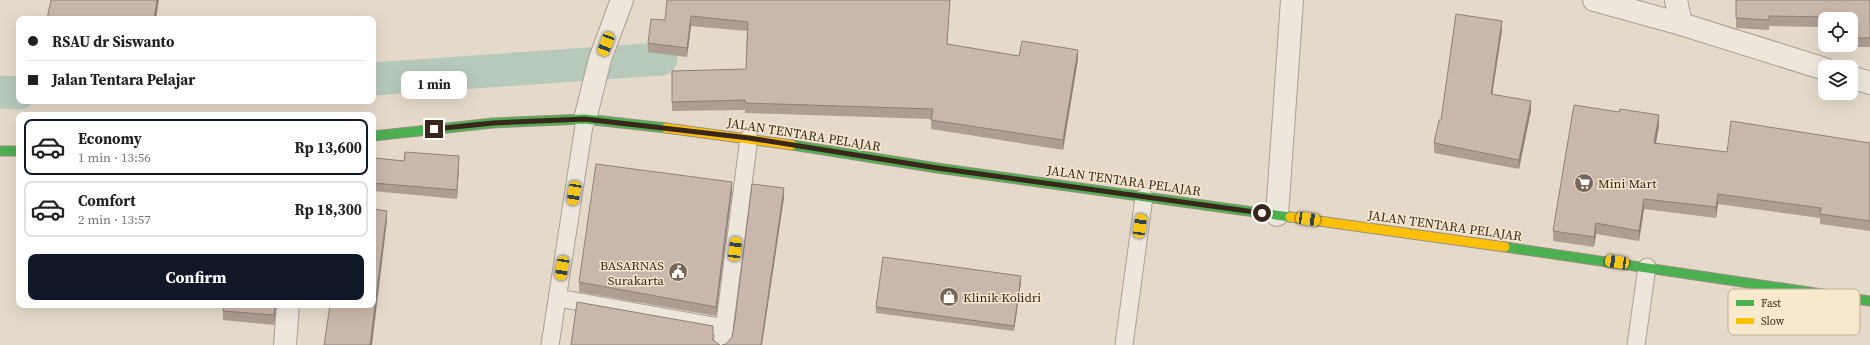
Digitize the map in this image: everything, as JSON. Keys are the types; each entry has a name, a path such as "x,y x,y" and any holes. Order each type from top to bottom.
{"main road":[{"name":"JALAN TENTARA PELAJAR","path":"376,136 493,123 585,119 749,138 937,168 1647,266 1794,289"},
{"path":"0,151 16,151"},
{"name":"JALAN TENTARA PELAJAR","path":"1860,299 1870,301"}],"street":[{"path":"585,119 597,69 622,0"},
{"path":"1277,215 1292,0"},
{"path":"1594,0 1681,24 1818,67"},
{"path":"1676,0 1681,24"},
{"path":"1858,79 1870,83"},
{"path":"285,345 288,308"}],"lane":[{"path":"550,345 585,119"},
{"path":"722,345 749,138"},
{"path":"1124,345 1144,196"},
{"path":"1636,345 1647,266"},
{"path":"558,298 725,328"}],"building":[{"path":"51,0 157,0 154,16 48,16"},
{"path":"667,0 950,0 947,44 1019,56 1022,41 1078,50 1063,140 931,120 933,109 745,103 745,100 672,102 672,71 746,69 748,22 691,16 687,48 648,43 651,19 665,20"},
{"path":"1736,0 1870,0 1870,38 1858,38 1858,12 1818,12 1818,17 1769,16 1769,20 1736,18"},
{"path":"1456,14 1502,21 1491,94 1531,101 1519,160 1434,143 1439,120 1441,120"},
{"path":"1574,105 1619,112 1620,109 1659,115 1654,143 1727,152 1731,121 1870,143 1870,221 1820,214 1821,208 1718,194 1716,207 1644,199 1639,231 1596,223 1594,237 1553,231"},
{"path":"405,152 459,156 457,190 376,183 376,158 404,161"},
{"path":"596,164 732,182 716,307 579,282"},
{"path":"752,184 784,188 761,345 722,345 726,344 732,337"},
{"path":"376,209 387,211 376,298"},
{"name":"Klinik Kolidri","path":"883,257 1021,276 1014,326 876,307"},
{"path":"577,302 713,326 713,340 720,345 571,345"},
{"path":"223,308 275,308 274,315 223,311"},
{"path":"330,308 375,308 370,345 324,345"}],"waterway":[{"path":"376,79 661,59"},
{"path":"0,92 16,93"}],"traffic: fast":[{"path":"376,136 493,123 585,119 666,128"},
{"path":"792,145 937,168 1290,217"},
{"path":"0,151 16,151"},
{"path":"1505,247 1789,289"},
{"path":"1860,300 1870,301"}],"traffic: slow":[{"path":"666,128 792,145"},
{"path":"1290,217 1505,247"}],"place":[{"name":"Mini Mart","path":"1584,183"},
{"name":"BASARNAS Surakarta","path":"678,272"},
{"name":"Klinik Kolidri","path":"949,297"}],"route":[{"path":"434,129 493,123 585,119 749,138 937,168 1262,213"}]}
